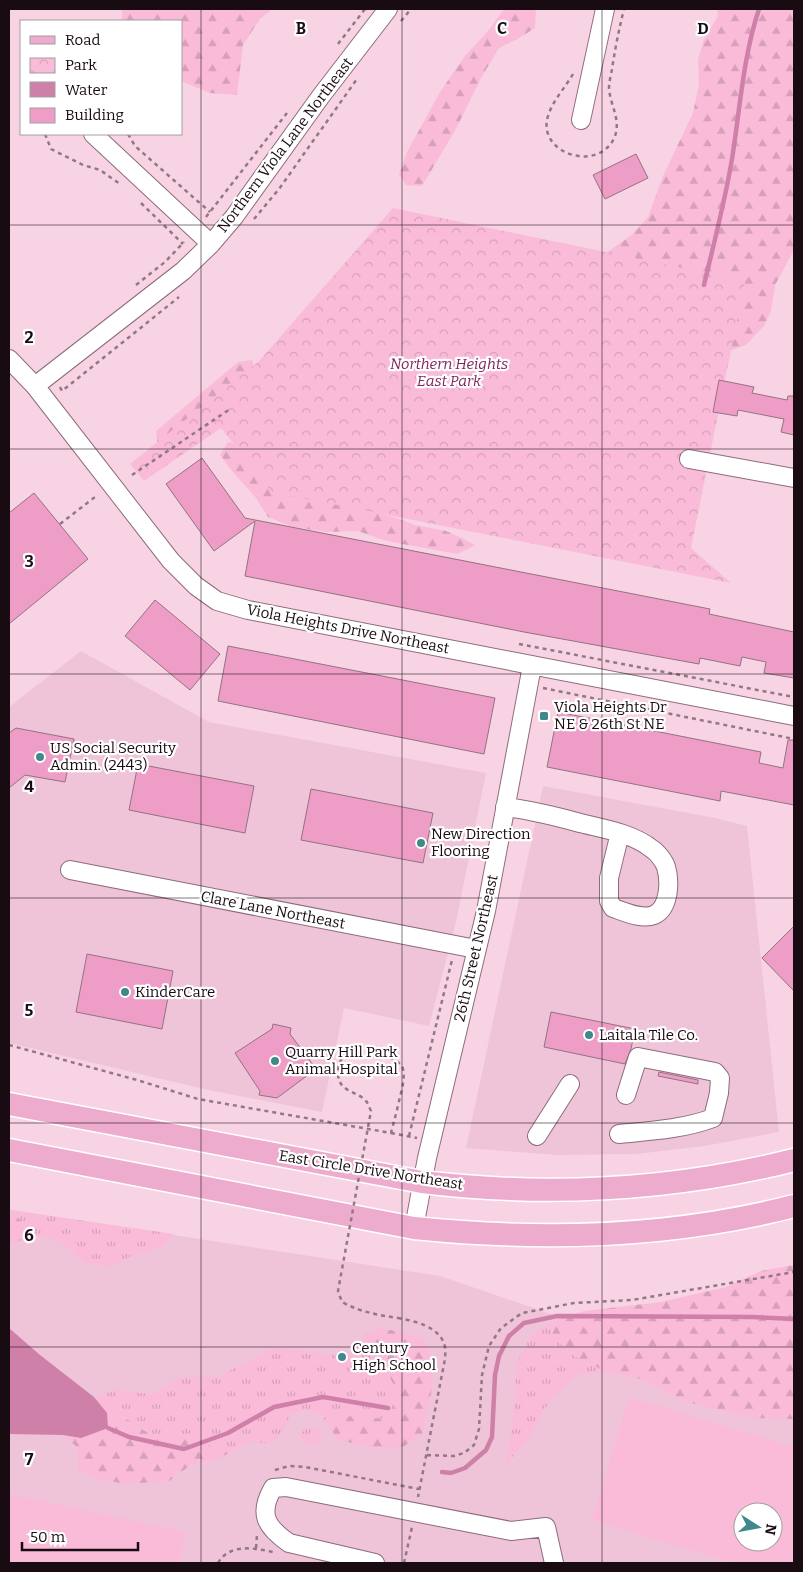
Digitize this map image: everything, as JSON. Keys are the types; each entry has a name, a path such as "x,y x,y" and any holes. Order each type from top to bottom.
{"main road":[{"name":"East Circle Drive Northeast","path":"9,1104 422,1182 485,1188 531,1190 621,1189 706,1179 794,1160"},
{"path":"9,1150 414,1228 473,1234 533,1236 646,1232 704,1224 794,1206"}],"street":[{"name":"Northern Viola Lane Northeast","path":"35,386 183,271 211,244 234,217 321,96 388,9"},
{"path":"581,120 605,9"},
{"path":"94,135 211,244"},
{"name":"Viola Heights Drive Northeast","path":"9,359 35,386 171,562 196,586 217,601 248,610 794,716"},
{"path":"689,459 794,478"},
{"name":"26th Street Northeast","path":"414,1228 422,1182 486,911 532,666"},
{"path":"506,807 527,809 620,833 640,841 654,850 665,865 668,882 666,899 662,910 653,916 636,915 613,908 609,901 609,878 620,833"},
{"name":"Clare Lane Northeast","path":"70,870 476,950"},
{"path":"618,1134 699,1123 713,1118 719,1093 720,1078 715,1072 638,1057 626,1095"},
{"path":"537,1136 570,1084"},
{"path":"375,1563 289,1543 277,1535 268,1524 264,1512 267,1499 273,1488 286,1487 511,1531 546,1527 554,1563"}],"path":[{"path":"336,47 365,9"},
{"path":"129,135 135,146 210,212 290,108"},
{"path":"45,135 51,149 83,165 100,170 121,184"},
{"path":"134,197 183,244"},
{"path":"132,476 230,409"},
{"path":"60,524 95,497"},
{"path":"519,644 794,697"},
{"path":"551,690 794,739"},
{"path":"9,1045 137,1080 198,1100 409,1136 456,946"},
{"path":"391,1134 404,1068 399,1061 384,1056 352,1051 343,1056 339,1067 340,1081 348,1091 359,1095 367,1102 371,1111 338,1290 342,1302 353,1308 366,1313 415,1321 441,1336 446,1347 420,1489"},
{"path":"427,1455 454,1456 474,1445 479,1429 482,1375 489,1346 501,1328 522,1313 574,1304 632,1300 794,1272"},
{"path":"218,1563 229,1553 241,1548 256,1548"}],"shaded area":[{"path":"81,651 209,722 486,773 456,922 429,1026 344,1008 322,1112 204,1089 9,1043 9,707"},
{"path":"543,786 715,818 747,826 779,1132 705,1146 636,1154 556,1155 466,1148"},
{"name":"Century High School","path":"11,1210 440,1276 794,1397 794,1563 9,1563 9,1212"}],"green space":[{"path":"122,9 272,9 260,19 243,45 237,95 210,93 182,81 182,20 122,20"},
{"path":"504,9 536,9 535,28 499,48 481,78 456,129 422,186 406,185 399,174 407,152 440,92 465,56 488,31"},
{"path":"717,9 794,9 794,250 775,285 771,311 764,326 746,345 710,358 597,259 632,235 648,217 663,176 693,113 699,84 698,60 704,39 718,16"},
{"name":"Northern Heights East Park","path":"393,208 745,281 691,548 731,583 272,492 221,428 144,481 130,464 259,361"},
{"path":"252,360 256,374 158,447 156,431 238,362"},
{"path":"228,442 249,447 366,507 415,525 446,531 475,545 458,554 397,543 358,531 327,532 293,527 268,517 256,498 220,455"},
{"path":"11,1210 174,1234 162,1247 129,1257 111,1266 86,1264 60,1241 30,1235 24,1224"},
{"path":"11,1210 24,1224 30,1235 9,1247 9,1212"},
{"path":"794,1265 794,1419 754,1418 687,1402 641,1379 607,1372 574,1356 552,1336 556,1320 584,1311 661,1302 726,1287 761,1271"},
{"path":"556,1320 552,1336 574,1356 607,1372 576,1375 550,1400 526,1442 505,1465 515,1400 516,1364 531,1336"},
{"path":"379,1328 407,1333 424,1339 432,1357 433,1385 422,1434 403,1447 370,1447 339,1440 329,1428 339,1417 360,1416 383,1419 395,1404 395,1388 387,1371 371,1355 362,1336"},
{"path":"273,1348 297,1349 327,1354 371,1355 390,1377 394,1388 395,1404 383,1419 360,1416 339,1417 329,1428 322,1415 305,1410 290,1415 283,1433 270,1444 250,1441 231,1452 179,1434 151,1435 125,1418 107,1413 94,1397 116,1390 151,1394 182,1377 218,1377"},
{"path":"629,1397 794,1447 794,1563 734,1563 592,1520"},
{"path":"107,1413 125,1418 151,1435 179,1434 231,1452 218,1459 192,1464 169,1481 125,1484 90,1477 78,1469 77,1447 63,1435 81,1438 107,1428"},
{"path":"316,1426 322,1431 319,1442 313,1445 305,1443 300,1434 306,1429"},
{"path":"9,1494 186,1532 180,1563 9,1563"}],"water":[{"path":"9,1328 94,1397 107,1413 108,1428 81,1438 63,1435 9,1434"}],"building":[{"path":"636,154 648,178 605,199 593,175"},
{"path":"719,380 754,387 752,393 787,400 788,396 794,396 794,435 781,432 784,419 738,410 737,416 713,412"},
{"path":"202,458 245,518 710,609 709,614 794,632 794,678 764,673 766,662 742,657 740,666 700,658 699,664 524,632 245,576 255,521 214,551 166,484"},
{"path":"34,493 88,559 9,624 9,513"},
{"path":"155,600 220,654 190,690 125,636"},
{"path":"228,646 495,698 484,754 218,701"},
{"path":"558,712 761,752 759,763 783,768 788,740 794,740 794,805 721,791 720,801 547,767"},
{"name":"US Social Security Admin. (2443)","path":"16,728 74,739 65,782 25,775 9,788 9,733"},
{"path":"138,764 254,786 245,833 129,810"},
{"path":"311,789 433,813 423,863 301,840"},
{"path":"794,926 794,991 762,958"},
{"name":"KinderCare","path":"87,954 173,971 162,1029 76,1012"},
{"path":"551,1012 635,1029 631,1049 625,1064 544,1047"},
{"name":"Quarry Hill Park Animal Hospital","path":"273,1024 291,1028 290,1034 316,1069 277,1098 259,1095 260,1091 235,1053 272,1029"},
{"path":"659,1072 698,1080 698,1084 658,1076"}],"waterway":[{"path":"704,285 726,190 749,46 759,9"},
{"path":"442,1472 451,1473 465,1468 486,1450 492,1437 495,1375 499,1356 509,1336 524,1323 557,1316 794,1319"},
{"path":"108,1428 129,1437 184,1449 228,1433 274,1407 323,1397 388,1408"}],"place":[{"name":"Viola Heights Dr NE & 26th St NE","path":"544,716"},
{"name":"US Social Security Admin. (2443)","path":"40,757"},
{"name":"New Direction Flooring","path":"421,843"},
{"name":"KinderCare","path":"125,992"},
{"name":"Laitala Tile Co.","path":"589,1035"},
{"name":"Quarry Hill Park Animal Hospital","path":"275,1061"},
{"name":"Century High School","path":"342,1357"}]}
